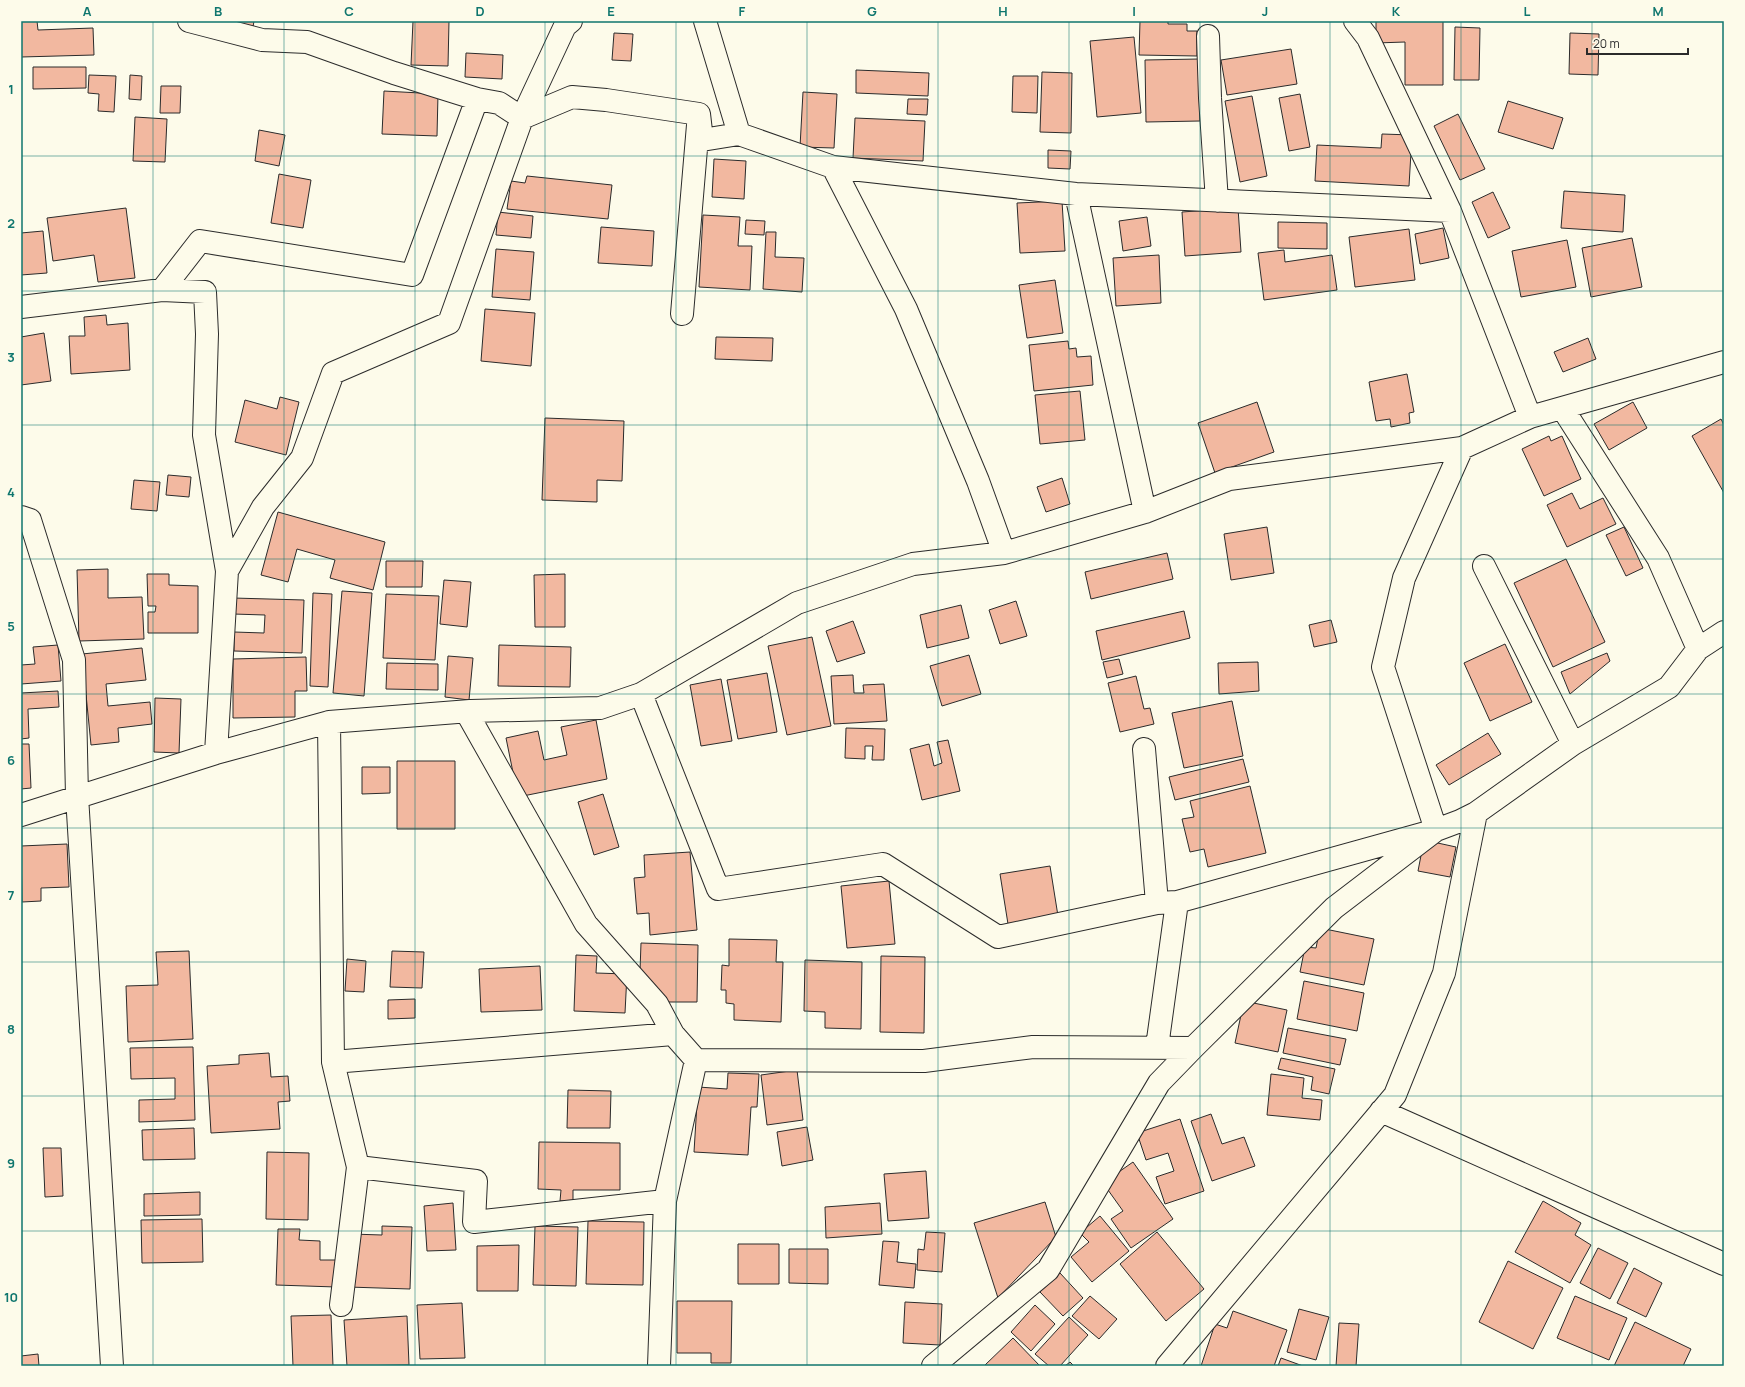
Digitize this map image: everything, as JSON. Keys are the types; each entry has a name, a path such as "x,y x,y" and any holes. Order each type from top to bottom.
{"street":[{"path":"189,21 262,40 307,42 394,73 477,99 499,103 522,118"},
{"path":"227,571 263,507 302,458 333,373 449,323 522,118 565,26 571,21"},
{"path":"705,21 739,134"},
{"path":"1355,21 1368,38 1450,211 1530,417"},
{"path":"1208,36 1210,98 1217,201"},
{"path":"522,118 572,97 606,100 699,114"},
{"path":"162,290 200,241 412,275 477,99"},
{"path":"699,114 702,140 739,134 833,167 1076,194 1450,211"},
{"path":"682,314 699,114"},
{"path":"833,167 906,309 978,481 1004,553"},
{"path":"1076,194 1145,512"},
{"path":"21,307 162,290 205,292 207,334 204,435 227,571 216,753"},
{"path":"21,815 216,753 329,722 470,711 600,708 640,694 797,603 913,564 1004,553 1145,512 1229,479 1462,448 1530,417 1563,409 1724,362"},
{"path":"1563,409 1658,558 1698,649"},
{"path":"1436,830 1383,667 1404,578 1462,448"},
{"path":"21,517 30,520 74,660 77,796 112,1366"},
{"path":"1484,566 1573,744"},
{"path":"640,694 718,889 883,864 998,936 1167,903 1436,830 1460,821 1476,813 1573,744 1670,687 1698,649 1724,632"},
{"path":"470,711 467,713 586,924 657,1004 673,1034 696,1060 924,1061 1034,1047 1193,1048"},
{"path":"329,722 333,1062 358,1167 341,1305"},
{"path":"1144,749 1167,903 1157,1047"},
{"path":"1167,1366 1395,1095 1444,973 1476,813"},
{"path":"939,1364 1048,1270 1159,1083 1334,908 1436,830"},
{"path":"333,1062 673,1034"},
{"path":"658,1366 665,1201 696,1060"},
{"path":"1381,1111 1724,1264"},
{"path":"358,1167 476,1181 474,1222 665,1201"}],"building":[{"path":"21,21 37,21 38,30 93,28 94,55 21,57"},
{"path":"236,21 254,21 253,27 236,25"},
{"path":"413,21 449,21 448,66 411,65"},
{"path":"1140,21 1168,21 1168,24 1187,24 1187,31 1197,31 1197,56 1139,55"},
{"path":"1376,21 1443,21 1443,85 1405,85 1405,42 1376,43"},
{"path":"1455,27 1480,28 1479,80 1454,80"},
{"path":"614,33 633,34 631,61 612,60"},
{"path":"1570,33 1599,34 1598,75 1569,74"},
{"path":"1134,37 1141,113 1097,117 1090,41"},
{"path":"1291,49 1297,84 1227,95 1221,60"},
{"path":"466,53 503,55 502,79 465,77"},
{"path":"1199,59 1200,121 1146,122 1145,60"},
{"path":"33,67 86,67 86,88 33,89"},
{"path":"856,70 929,73 928,96 856,93"},
{"path":"1042,72 1072,73 1071,133 1040,132"},
{"path":"89,75 116,76 114,112 98,111 99,94 88,93"},
{"path":"130,75 142,76 141,100 129,99"},
{"path":"1013,76 1038,76 1037,113 1012,112"},
{"path":"161,86 181,86 180,113 160,113"},
{"path":"384,91 438,94 437,136 382,134"},
{"path":"803,92 837,94 834,148 800,147"},
{"path":"1300,94 1310,147 1289,151 1279,98"},
{"path":"1252,96 1267,176 1240,182 1225,101"},
{"path":"908,99 928,99 927,115 907,114"},
{"path":"1508,101 1563,118 1553,149 1498,132"},
{"path":"1458,114 1485,169 1460,180 1434,126"},
{"path":"135,117 167,119 165,162 133,161"},
{"path":"855,118 925,121 923,161 853,158"},
{"path":"259,130 285,135 279,166 255,161"},
{"path":"1382,134 1412,135 1409,186 1315,181 1317,145 1381,148"},
{"path":"1048,150 1071,151 1070,169 1048,168"},
{"path":"714,159 746,161 744,199 712,197"},
{"path":"279,174 311,180 303,228 271,223"},
{"path":"527,176 612,185 608,219 507,209 511,181 525,183"},
{"path":"1564,191 1625,195 1623,232 1561,228"},
{"path":"1493,192 1510,228 1488,238 1472,202"},
{"path":"1062,201 1065,251 1020,253 1017,203"},
{"path":"126,208 135,278 98,282 94,255 53,261 47,218"},
{"path":"1238,208 1241,252 1185,256 1182,212"},
{"path":"498,212 533,216 531,238 496,235"},
{"path":"703,215 740,217 738,246 752,246 750,290 699,287"},
{"path":"1147,217 1151,246 1123,251 1119,221"},
{"path":"746,220 765,221 764,235 745,234"},
{"path":"1278,222 1327,223 1327,249 1278,248"},
{"path":"601,227 654,231 652,266 598,263"},
{"path":"1443,228 1449,258 1420,264 1415,234"},
{"path":"1409,229 1415,280 1355,287 1349,237"},
{"path":"43,231 47,273 21,275 21,233"},
{"path":"766,232 776,232 775,257 804,258 802,292 763,289"},
{"path":"1632,238 1642,287 1591,297 1582,248"},
{"path":"1567,240 1576,287 1521,297 1512,251"},
{"path":"496,249 534,252 530,300 492,297"},
{"path":"1284,250 1285,262 1332,255 1337,290 1264,300 1258,253"},
{"path":"1159,255 1161,303 1116,306 1113,258"},
{"path":"1055,280 1063,333 1027,338 1019,285"},
{"path":"485,309 535,313 531,366 481,361"},
{"path":"106,315 107,325 128,323 130,370 71,374 69,336 85,336 84,317"},
{"path":"44,333 51,381 21,385 21,337"},
{"path":"716,337 773,338 772,361 715,359"},
{"path":"1588,338 1596,359 1563,372 1554,352"},
{"path":"1068,341 1069,349 1076,348 1077,357 1091,356 1093,385 1034,391 1029,345"},
{"path":"1407,374 1414,412 1409,413 1410,423 1391,427 1390,419 1376,421 1369,382"},
{"path":"1080,391 1085,440 1040,444 1035,395"},
{"path":"280,397 299,402 286,455 235,442 245,400 277,409"},
{"path":"1257,402 1274,452 1215,473 1198,423"},
{"path":"1633,402 1647,428 1609,450 1594,424"},
{"path":"545,418 624,421 622,481 597,480 597,502 542,500"},
{"path":"1721,419 1724,425 1724,493 1692,436"},
{"path":"1549,436 1551,441 1562,436 1581,479 1544,496 1522,449"},
{"path":"168,475 191,477 189,497 166,495"},
{"path":"1062,478 1070,504 1046,512 1037,487"},
{"path":"134,480 160,482 157,511 131,509"},
{"path":"1572,493 1580,509 1603,498 1616,524 1567,547 1547,505"},
{"path":"278,512 385,542 373,590 330,578 335,560 297,549 288,582 261,575"},
{"path":"1267,527 1274,573 1231,580 1224,534"},
{"path":"1624,527 1643,568 1626,576 1606,535"},
{"path":"1167,553 1173,579 1091,599 1085,572"},
{"path":"1566,559 1605,642 1553,667 1514,583"},
{"path":"386,561 423,561 422,587 386,587"},
{"path":"108,569 108,598 142,597 144,639 79,641 77,570"},
{"path":"147,574 169,574 169,585 198,586 198,633 148,633 148,612 155,612 156,606 148,606"},
{"path":"565,574 565,627 535,627 534,575"},
{"path":"444,580 471,582 467,627 440,624"},
{"path":"342,591 372,593 364,696 333,693"},
{"path":"313,593 332,594 328,687 310,686"},
{"path":"386,594 439,596 435,660 383,658"},
{"path":"233,598 304,600 302,653 234,651 234,632 264,633 265,615 233,614"},
{"path":"1016,601 1027,636 1000,644 989,610"},
{"path":"961,605 969,638 927,648 920,615"},
{"path":"1184,611 1190,638 1102,660 1096,631"},
{"path":"1331,620 1337,642 1314,647 1309,625"},
{"path":"853,621 865,653 837,662 826,631"},
{"path":"812,637 831,726 787,735 768,646"},
{"path":"1505,644 1532,702 1490,721 1464,663"},
{"path":"58,645 61,681 21,684 21,665 35,664 33,647"},
{"path":"499,645 571,647 570,687 498,686"},
{"path":"142,648 146,680 106,684 108,706 150,702 152,724 118,728 119,742 91,745 82,654"},
{"path":"1607,653 1610,661 1570,694 1561,672"},
{"path":"969,655 981,694 942,706 930,666"},
{"path":"448,656 473,658 469,700 445,697"},
{"path":"306,657 307,691 295,691 295,717 233,718 233,659"},
{"path":"1119,659 1123,674 1107,678 1103,662"},
{"path":"1258,662 1259,691 1219,694 1218,663"},
{"path":"387,663 438,664 438,690 386,689"},
{"path":"767,673 777,732 738,739 727,680"},
{"path":"853,675 854,693 864,693 863,685 884,684 887,721 834,724 831,676"},
{"path":"1136,676 1144,709 1150,708 1154,724 1120,732 1108,683"},
{"path":"721,679 732,741 701,746 690,685"},
{"path":"58,691 59,707 28,709 29,738 21,739 21,693"},
{"path":"155,698 181,699 179,753 154,752"},
{"path":"1232,701 1243,756 1184,768 1172,713"},
{"path":"596,720 607,779 518,797 506,738 538,731 544,760 567,755 561,727"},
{"path":"846,728 885,729 884,760 872,760 873,746 865,746 865,759 845,758"},
{"path":"1488,733 1501,754 1449,785 1436,765"},
{"path":"948,740 960,791 922,800 910,749 929,744 934,766 942,763 937,742"},
{"path":"21,744 29,744 31,788 21,789"},
{"path":"1243,759 1249,782 1175,800 1169,777"},
{"path":"397,761 455,761 455,829 397,829"},
{"path":"362,767 390,767 390,793 362,794"},
{"path":"1250,786 1266,853 1208,867 1204,849 1190,852 1182,819 1194,817 1190,801"},
{"path":"603,794 619,847 594,855 578,802"},
{"path":"1424,840 1456,847 1450,877 1418,871"},
{"path":"67,844 69,887 41,888 41,901 22,902 21,846"},
{"path":"690,852 697,930 650,935 649,913 637,914 634,878 645,877 644,855"},
{"path":"1050,866 1058,916 1008,924 1000,874"},
{"path":"889,881 895,944 847,948 841,886"},
{"path":"1320,928 1374,939 1364,985 1300,972 1305,947 1316,948"},
{"path":"729,939 777,940 776,962 783,962 781,1022 734,1020 734,1004 726,1003 726,990 721,990 722,965 729,966"},
{"path":"641,943 698,945 697,1002 666,1002 640,971"},
{"path":"189,951 193,1039 128,1042 126,986 158,985 156,952"},
{"path":"392,951 424,952 422,988 390,987"},
{"path":"576,955 597,956 596,973 627,974 625,1013 574,1011"},
{"path":"881,956 925,957 924,1033 880,1032"},
{"path":"347,959 366,961 364,992 345,991"},
{"path":"805,960 862,962 861,1029 825,1028 825,1012 804,1011"},
{"path":"540,966 542,1010 481,1012 479,969"},
{"path":"1304,981 1364,993 1357,1031 1297,1019"},
{"path":"415,999 415,1018 388,1019 388,1000"},
{"path":"1244,1001 1287,1010 1278,1052 1235,1043"},
{"path":"1288,1028 1346,1039 1340,1065 1283,1053"},
{"path":"193,1047 195,1120 139,1122 139,1100 175,1099 175,1078 131,1079 130,1048"},
{"path":"269,1053 271,1077 288,1076 290,1101 278,1102 280,1129 211,1133 207,1066 239,1064 239,1055"},
{"path":"1281,1058 1335,1069 1329,1094 1311,1090 1313,1077 1278,1069"},
{"path":"797,1070 803,1120 767,1125 761,1075"},
{"path":"728,1073 759,1074 757,1107 751,1107 748,1155 694,1152 698,1087 727,1089"},
{"path":"1271,1074 1304,1078 1302,1098 1322,1100 1320,1120 1267,1115"},
{"path":"568,1090 611,1091 610,1128 567,1128"},
{"path":"1211,1114 1222,1144 1244,1137 1255,1166 1212,1181 1191,1121"},
{"path":"1180,1119 1204,1191 1165,1204 1156,1177 1174,1171 1168,1153 1146,1160 1137,1133"},
{"path":"807,1127 813,1160 782,1166 777,1132"},
{"path":"194,1128 195,1159 143,1160 142,1130"},
{"path":"539,1142 620,1143 620,1190 573,1190 573,1201 560,1201 561,1190 538,1189"},
{"path":"43,1148 61,1148 63,1196 45,1197"},
{"path":"267,1152 309,1153 308,1220 266,1219"},
{"path":"1133,1162 1173,1219 1131,1248 1111,1219 1123,1211 1103,1183"},
{"path":"926,1171 929,1218 888,1221 884,1174"},
{"path":"200,1192 200,1215 144,1216 144,1194"},
{"path":"1543,1201 1581,1223 1575,1235 1591,1245 1570,1283 1515,1252"},
{"path":"1045,1202 1056,1237 998,1298 974,1223"},
{"path":"453,1203 456,1250 427,1251 424,1206"},
{"path":"880,1203 882,1234 826,1238 825,1207"},
{"path":"1100,1216 1129,1251 1092,1282 1071,1257 1089,1242 1080,1233"},
{"path":"202,1219 203,1262 142,1263 141,1220"},
{"path":"588,1221 644,1222 643,1285 586,1284"},
{"path":"382,1226 412,1227 410,1289 348,1287 351,1234 382,1235"},
{"path":"535,1226 578,1227 576,1286 533,1285"},
{"path":"278,1229 300,1229 299,1240 320,1241 320,1260 337,1260 336,1287 276,1285"},
{"path":"926,1232 945,1233 942,1272 917,1270 918,1249 924,1250"},
{"path":"1157,1232 1204,1289 1166,1321 1120,1264"},
{"path":"883,1241 899,1242 897,1262 916,1264 914,1288 879,1285"},
{"path":"738,1244 779,1244 779,1284 738,1284"},
{"path":"519,1245 518,1291 477,1291 477,1246"},
{"path":"1598,1248 1628,1263 1610,1299 1580,1283"},
{"path":"789,1249 828,1249 828,1284 789,1283"},
{"path":"1508,1261 1563,1288 1533,1349 1479,1322"},
{"path":"1634,1268 1662,1283 1646,1317 1617,1303"},
{"path":"1060,1273 1083,1298 1063,1316 1040,1292"},
{"path":"1090,1296 1117,1319 1099,1339 1072,1316"},
{"path":"1575,1296 1627,1318 1609,1360 1557,1338"},
{"path":"677,1301 732,1301 731,1363 711,1363 711,1353 677,1353"},
{"path":"905,1302 942,1304 940,1345 903,1343"},
{"path":"462,1303 465,1358 420,1359 417,1305"},
{"path":"1035,1305 1055,1324 1031,1351 1011,1332"},
{"path":"1299,1309 1329,1317 1316,1360 1287,1352"},
{"path":"1233,1311 1287,1330 1274,1366 1201,1366 1215,1324 1227,1328"},
{"path":"331,1315 333,1366 293,1366 291,1316"},
{"path":"407,1316 409,1365 347,1366 344,1320"},
{"path":"1069,1317 1088,1335 1060,1366 1049,1366 1035,1354"},
{"path":"1635,1322 1691,1349 1683,1366 1614,1366"},
{"path":"1339,1323 1359,1324 1356,1366 1336,1366"},
{"path":"1013,1338 1040,1366 984,1366"},
{"path":"38,1354 39,1366 21,1366 21,1356"},
{"path":"1281,1358 1303,1366 1278,1366"},
{"path":"1070,1362 1074,1366 1065,1366"}]}
